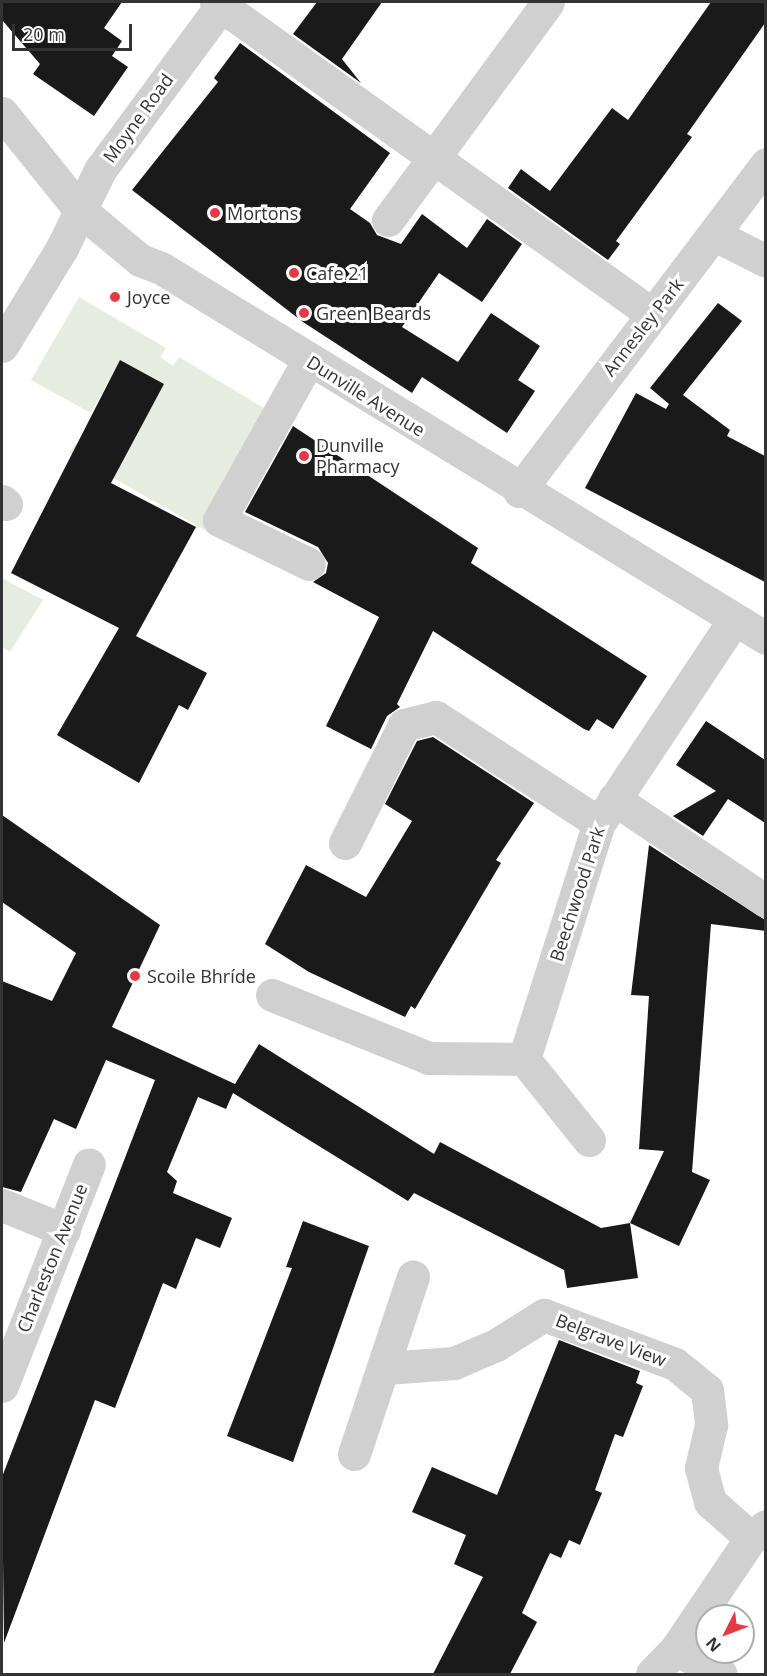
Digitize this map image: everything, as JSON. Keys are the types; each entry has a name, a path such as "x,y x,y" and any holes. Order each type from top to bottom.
{"street":[{"path":"388,220 548,2"},
{"path":"220,3 433,159 652,314"},
{"name":"Moyne Road","path":"2,346 62,248 100,170 220,3"},
{"name":"Dunville Avenue","path":"2,113 80,210 140,260 161,268 519,491 733,621 765,638"},
{"name":"Annesley Park","path":"519,491 652,314 716,235 765,164"},
{"path":"716,235 765,261"},
{"path":"308,361 219,520 309,564"},
{"name":"Beechwood Park","path":"524,1059 607,811 733,621"},
{"path":"345,843 404,725 436,717 765,901"},
{"path":"272,995 429,1058 524,1059 589,1140"},
{"name":"Charleston Avenue","path":"2,1386 89,1164"},
{"path":"2,1205 64,1230"},
{"path":"354,1454 386,1368 413,1277"},
{"name":"Belgrave View","path":"386,1368 454,1363 496,1345 544,1315 675,1364 707,1390 711,1425 701,1468 710,1502 758,1532"},
{"path":"652,1674 676,1649 758,1532"},
{"path":"676,1649 721,1674"}],"shaded area":[{"path":"79,297 166,348 160,357 173,366 179,357 269,411 205,530 69,453 75,444 119,467 164,384 120,360 91,413 31,380"},
{"path":"2,578 43,600 10,652 2,647"}],"building":[{"path":"2,2 122,2 104,28 122,41 112,56 128,67 94,116 33,74 40,64 2,20"},
{"path":"317,2 382,2 342,59 361,83 293,34"},
{"path":"711,2 765,2 765,23 687,134 692,137 616,241 620,244 608,260 508,188 521,169 550,191 612,108 628,120"},
{"path":"240,43 390,153 350,209 370,223 377,235 401,244 422,214 467,248 487,219 522,244 482,302 439,273 402,327 458,362 491,313 540,346 518,380 535,391 507,433 422,377 412,393 303,322 132,190 218,82 214,78"},
{"path":"718,303 742,321 683,395 730,430 727,436 765,456 765,582 585,488 636,393 666,409 669,404 650,388"},
{"path":"120,360 164,384 111,483 196,527 136,636 207,673 188,710 179,705 139,783 57,735 119,628 11,573"},
{"path":"293,426 478,548 471,563 647,676 613,729 597,719 589,731 584,729 433,631 397,704 400,707 387,716 371,749 326,726 379,617 313,582 326,573 328,563 318,547 245,512"},
{"path":"706,721 765,760 765,823 728,799 703,836 673,816 716,791 676,765"},
{"path":"433,737 534,803 496,860 501,863 415,1009 411,1006 405,1017 309,972 265,944 306,865 366,897 412,821 385,804 417,741"},
{"path":"2,815 160,925 112,1027 235,1084 259,1044 434,1154 440,1142 601,1228 630,1223 638,1278 567,1288 564,1270 414,1193 408,1201 233,1093 226,1109 198,1097 167,1172 177,1181 173,1193 232,1218 220,1248 196,1238 176,1289 163,1283 115,1408 95,1400 4,1643 2,1477 155,1080 106,1060 76,1129 54,1119 21,1192 2,1187 2,981 52,1001 76,953 2,902"},
{"path":"649,845 765,920 765,931 711,924 692,1172 710,1180 679,1246 630,1223 664,1151 639,1149 649,996 631,995"},
{"path":"303,1221 369,1246 293,1462 227,1436 292,1268 286,1267"},
{"path":"559,1340 640,1371 636,1383 643,1386 623,1437 615,1434 595,1490 602,1493 580,1545 569,1540 561,1558 550,1553 522,1613 537,1622 510,1674 433,1674 483,1577 454,1564 466,1535 412,1512 432,1467 497,1495"}],"place":[{"name":"Mortons","path":"215,213"},
{"name":"Cafe 21","path":"294,273"},
{"name":"Joyce","path":"115,297"},
{"name":"Green Beards","path":"304,313"},
{"name":"Dunville Pharmacy","path":"304,456"},
{"name":"Scoile Bhríde","path":"135,976"}]}
